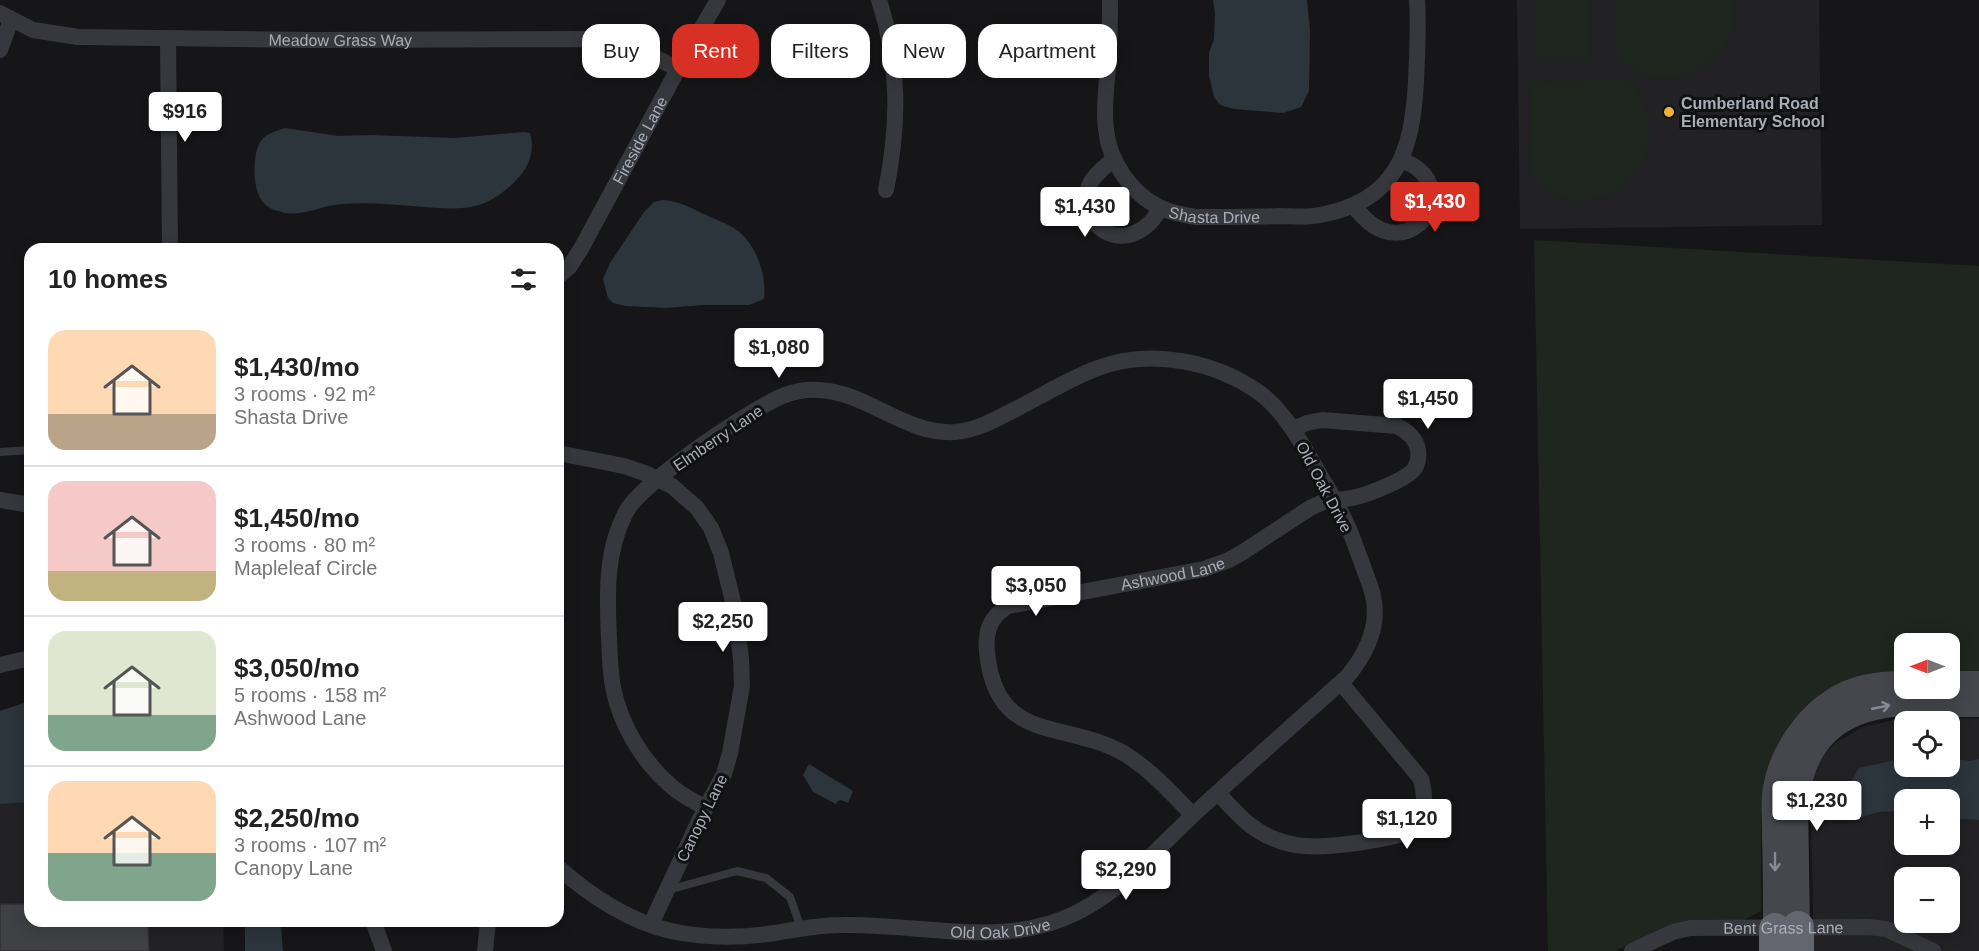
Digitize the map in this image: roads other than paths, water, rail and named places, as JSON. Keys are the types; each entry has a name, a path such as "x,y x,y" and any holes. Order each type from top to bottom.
{"street":[{"name":"Fireside Lane","path":"704,24 718,0"},
{"path":"879,0 890,38 896,106 893,156 886,190"},
{"path":"1110,0 1105,115 1107,140 1114,159 1137,191 1146,200 1161,208"},
{"name":"Shasta Drive","path":"1114,159 1096,175 1087,195 1088,212 1099,229 1116,236 1134,234 1149,224 1161,208 1196,218 1317,216 1353,206 1387,182 1402,160 1409,140 1414,116 1418,53 1417,0"},
{"name":"Meadow Grass Way","path":"6,17 33,30 78,38 591,39 632,46 672,66"},
{"path":"0,50 6,17"},
{"path":"168,39 170,243"},
{"name":"Fireside Lane","path":"564,272 582,247 673,78"},
{"path":"1353,206 1371,224 1390,232 1411,230 1421,224 1432,201 1431,191 1423,173 1402,160"},
{"name":"Elmberry Lane","path":"706,808 670,786 638,747 619,710 613,687 607,581 611,553 627,509 638,495 658,478 723,431 762,406 784,396 801,390 819,390 840,393 862,401 906,423 931,430 951,432 983,426 1099,367 1131,360 1160,358 1204,366 1234,379 1262,395 1293,429"},
{"name":"Ashwood Lane","path":"1193,815 1156,778 1124,754 1107,746 1039,727 1021,719 1008,708 996,694 987,660 987,630 998,612 1008,606 1204,569 1229,560 1310,508 1323,502 1358,497 1387,485 1410,473 1418,460 1417,445 1413,437 1397,426 1322,420 1293,429"},
{"name":"Old Oak Drive","path":"564,872 587,891 616,908 671,931 740,936 842,925 994,933 1023,931 1051,923 1079,911 1125,881 1193,815 1341,683 1361,660 1372,634 1375,616 1374,596 1346,522 1293,429"},
{"name":"Canopy Lane","path":"564,454 624,466 658,478 672,486 697,507 711,528 721,553 735,610 742,686 739,713 724,774 651,924"},
{"path":"0,500 24,504"},
{"path":"0,665 24,659"},
{"path":"1218,793 1245,823 1284,842 1305,846 1332,846 1391,837 1408,831 1417,823 1425,802 1425,791 1421,779 1341,683"},
{"path":"1786,940 1774,796 1783,760 1804,727 1821,709 1862,687 1894,683"},
{"path":"1960,690 1979,683"},
{"path":"1786,940 1798,789 1813,748 1828,731 1867,710 1922,699"},
{"path":"1958,699 1979,705"},
{"path":"375,927 384,951"},
{"path":"485,951 487,927"},
{"name":"Bent Grass Lane","path":"1632,951 1681,929 1786,940 1877,927 1934,951"}],"lane":[{"path":"0,453 24,451"},
{"path":"667,891 736,871 766,878 790,897 801,928"}],"place":[{"name":"Cumberland Road Elementary School","path":"1669,112"}]}
